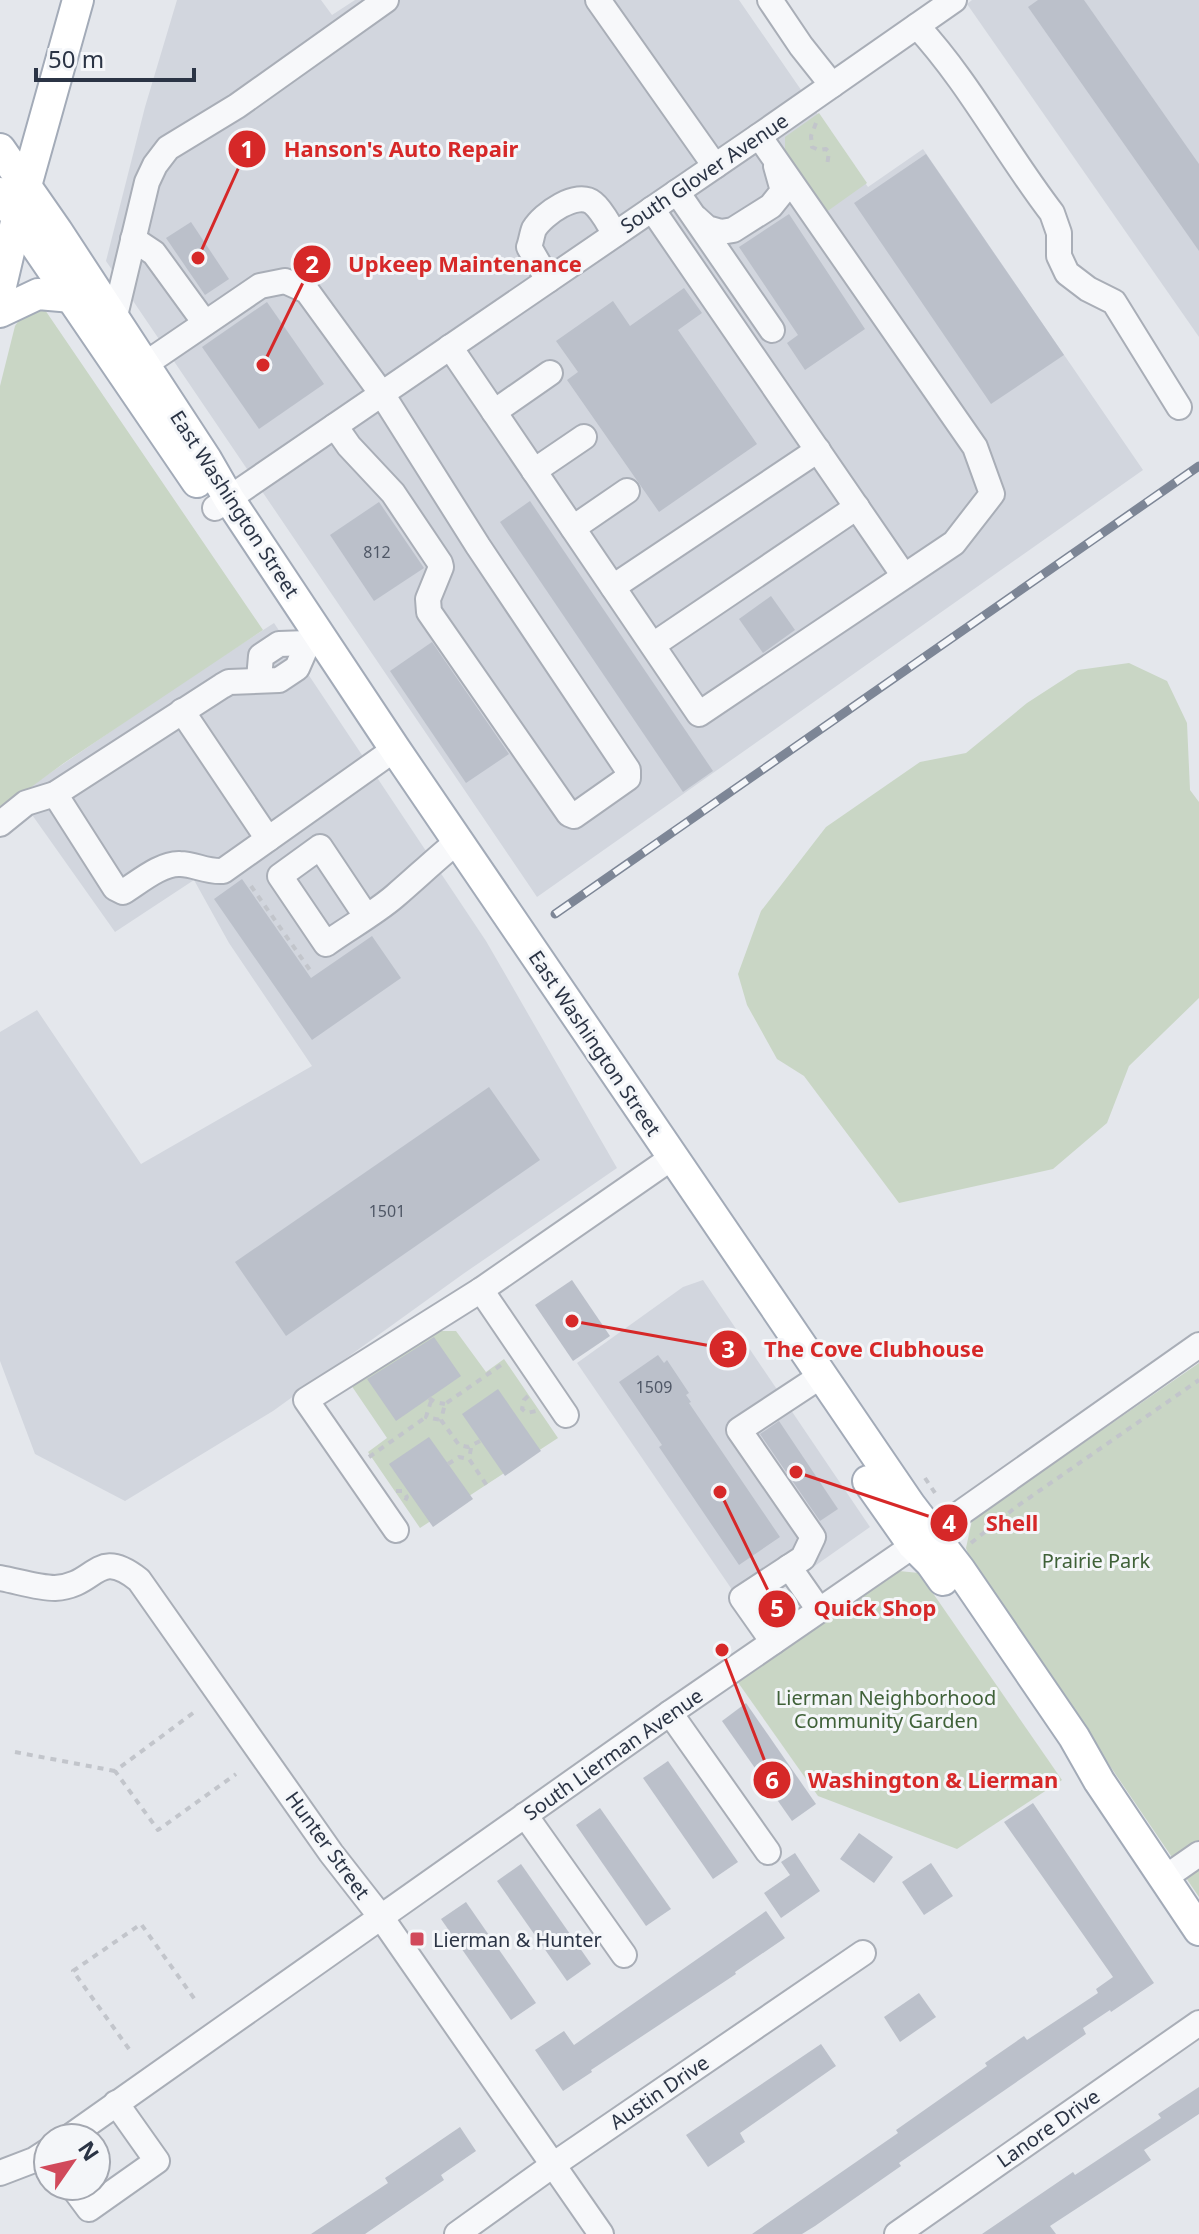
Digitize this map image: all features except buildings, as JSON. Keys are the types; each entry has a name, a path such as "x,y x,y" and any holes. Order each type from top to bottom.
{"main road":[{"path":"13,190 78,0"},
{"name":"East Washington Street","path":"0,149 13,190 17,218 72,297 144,365 206,459 222,503"},
{"name":"East Washington Street","path":"13,190 452,846 922,1539 931,1563 1199,1954"},
{"path":"0,290 17,218"},
{"path":"0,312 38,294 72,297"},
{"name":"East Washington Street","path":"922,1539 960,1570 1074,1737 1099,1781 1199,1930"}],"street":[{"path":"105,326 133,239 147,182 168,148 237,106 386,0"},
{"path":"598,0 715,166"},
{"path":"770,0 832,85"},
{"name":"South Glover Avenue","path":"222,503 652,209 683,201 715,166 765,145 832,85 954,0"},
{"path":"917,26 1052,213 1059,233 1059,256 1067,273 1088,289 1114,302 1179,407"},
{"path":"683,201 707,228 721,232 733,230 771,206 783,191 778,170 765,145"},
{"path":"450,347 699,714 954,543 992,494 975,447 765,145"},
{"path":"548,280 529,247 534,229 560,206 569,200 584,198 595,204 615,234"},
{"path":"683,201 772,330"},
{"path":"652,209 904,576"},
{"path":"133,239 154,253 205,323"},
{"path":"144,365 260,286 285,281 307,291 382,394 478,546 628,770 628,778 574,816 569,814 429,612 428,599 440,563 393,493 349,446 335,426"},
{"path":"494,412 550,373"},
{"path":"534,471 584,437"},
{"path":"613,587 818,450"},
{"path":"573,528 627,491"},
{"path":"653,645 857,507"},
{"path":"0,824 26,803 55,794 229,682 279,680 297,668 314,639"},
{"path":"182,711 268,839"},
{"path":"55,794 115,888 123,892 162,868 178,863 211,872 223,871 389,752"},
{"path":"366,916 393,898 452,846"},
{"path":"396,1530 306,1400 481,1290 667,1161"},
{"path":"481,1290 566,1415"},
{"name":"South Lierman Avenue","path":"90,2122 1199,1345"},
{"path":"773,1642 742,1598 803,1558 813,1537 739,1430 813,1381"},
{"name":"Hunter Street","path":"0,1578 53,1588 76,1585 103,1567 112,1565 126,1570 139,1580 331,1853 381,1917 601,2234"},
{"path":"789,1567 819,1610"},
{"path":"670,1713 768,1852"},
{"path":"525,1815 624,1955"},
{"path":"1163,1879 1199,1854"},
{"name":"Austin Drive","path":"457,2234 863,1953"},
{"name":"Lanore Drive","path":"897,2234 1199,2023"},
{"path":"112,2193 157,2161 116,2103"},
{"path":"0,2173 32,2161"},
{"path":"84,2202 89,2209 99,2202"}],"path":[{"path":"817,121 811,136 812,147 829,152 827,166"},
{"path":"251,886 312,973"},
{"path":"441,1420 445,1404 522,1351"},
{"path":"971,1543 1016,1507 1199,1380"},
{"path":"353,1467 426,1417 430,1400 445,1404"},
{"path":"426,1417 441,1420 463,1447 480,1441"},
{"path":"455,1459 459,1445"},
{"path":"469,1459 473,1446"},
{"path":"448,1464 459,1457 469,1459 488,1487"},
{"path":"925,1478 934,1491"},
{"path":"115,1771 193,1713"},
{"path":"15,1752 115,1771 158,1830 236,1774"},
{"path":"129,2049 73,1971 141,1924 196,2001"}],"shaded area":[{"path":"177,0 321,0 332,15 355,0 739,0 868,187 923,149 1143,470 537,897 106,261 145,107"},
{"path":"972,0 1199,0 1199,337 967,4"},
{"path":"274,623 486,941 617,1168 273,1411 125,1501 35,1454 0,1361 0,1032 37,1010 141,1164 312,1066 229,943 194,880 115,932 18,795"},
{"path":"703,1280 870,1527 748,1613 577,1363 683,1287"}],"green space":[{"path":"819,113 867,183 822,215 785,156 785,137"},
{"path":"43,307 263,630 64,763 0,810 0,386 15,326 21,317"},
{"path":"1129,663 1167,681 1187,723 1190,790 1199,802 1199,998 1129,1066 1107,1123 1053,1169 899,1203 804,1076 777,1059 747,1005 738,974 761,911 826,827 920,762 966,753 1027,703 1078,670"},
{"path":"427,1331 456,1331 486,1372 504,1359 558,1438 420,1528 368,1452 387,1438 351,1385"},
{"name":"Prairie Park","path":"1199,1363 1199,1897 970,1560 966,1548 972,1520"},
{"name":"Lierman Neighborhood Community Garden","path":"899,1571 919,1573 1062,1780 957,1849 818,1796 737,1681"}],"railway":[{"path":"555,914 1199,466"}],"place":[{"name":"Hanson's Auto Repair","path":"198,258"},
{"name":"Upkeep Maintenance","path":"263,365"},
{"name":"The Cove Clubhouse","path":"572,1321"},
{"name":"Shell","path":"796,1472"},
{"name":"Quick Shop","path":"720,1492"},
{"name":"Washington & Lierman","path":"722,1650"},
{"name":"Lierman & Hunter","path":"417,1939"}]}
